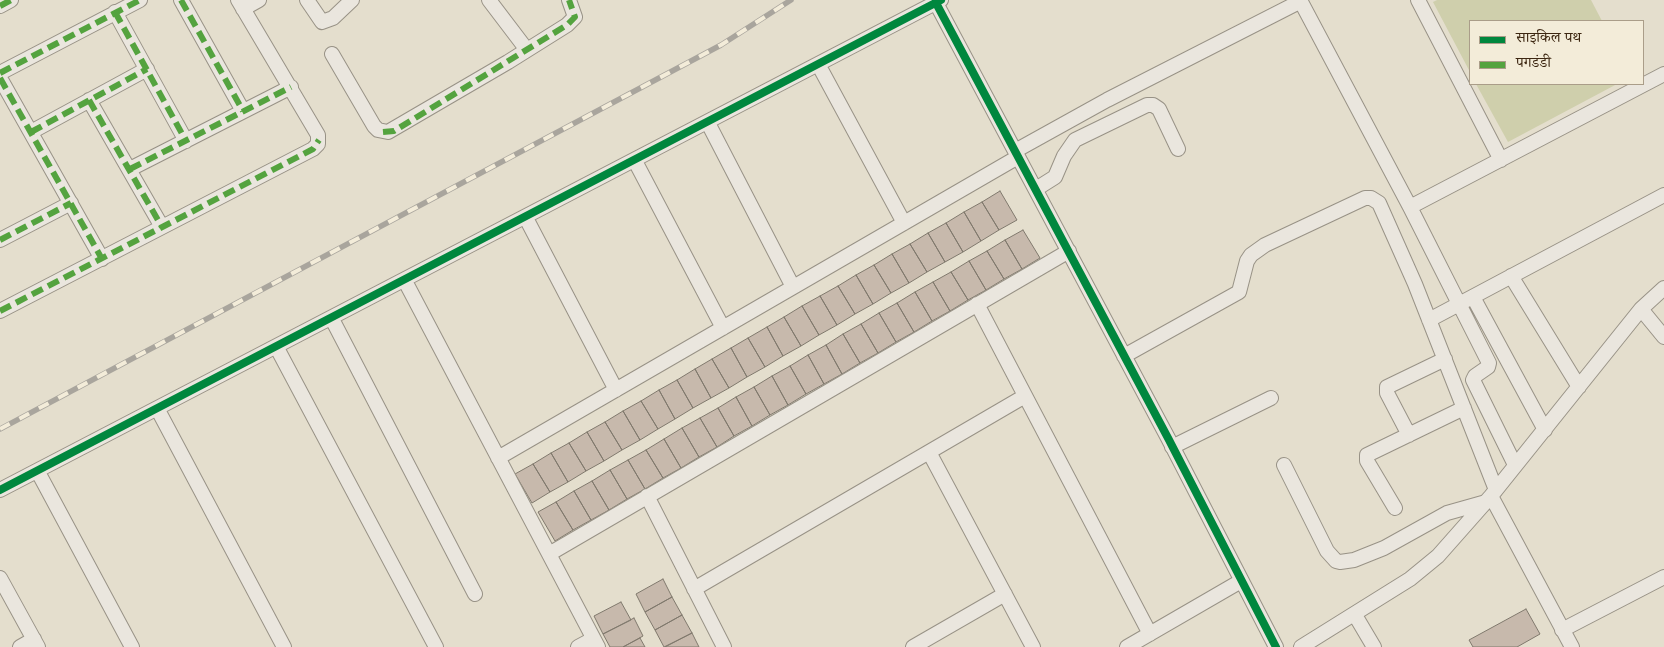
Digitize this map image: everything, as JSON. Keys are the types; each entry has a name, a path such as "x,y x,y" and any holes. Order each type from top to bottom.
{"street":[{"path":"0,6 11,0"},
{"path":"0,73 140,0"},
{"path":"180,0 243,111"},
{"path":"0,311 316,147 319,140 318,135 240,4 259,0"},
{"path":"308,0 322,22 333,18 352,0"},
{"path":"490,0 527,50"},
{"path":"332,54 374,126 378,130 388,132 527,50 572,20 575,17 569,0"},
{"path":"1418,0 1501,160"},
{"path":"0,490 277,348 938,1 1276,647"},
{"path":"498,458 904,223 1107,100 1300,1 1410,207 1489,365 1473,377 1473,380 1515,465"},
{"path":"115,12 186,141"},
{"path":"818,64 904,223"},
{"path":"31,132 147,69"},
{"path":"1644,85 1664,74"},
{"path":"0,78 102,259"},
{"path":"1410,207 1643,85"},
{"path":"130,168 291,87"},
{"path":"89,100 130,168 162,227"},
{"path":"1036,189 1055,177 1064,156 1075,140 1147,105 1153,105 1159,109 1178,149"},
{"path":"708,122 793,287"},
{"path":"635,161 723,328"},
{"path":"1429,320 1664,195"},
{"path":"1124,356 1239,292 1247,261 1257,250 1365,198 1371,198 1379,203 1464,408 1491,496 1572,647"},
{"path":"0,240 71,203"},
{"path":"526,218 616,390"},
{"path":"548,554 1068,251"},
{"path":"1511,276 1579,387"},
{"path":"405,281 595,643 578,647"},
{"path":"1301,647 1355,615 1425,567 1451,543 1545,430 1641,309 1664,288"},
{"path":"1473,297 1545,430"},
{"path":"977,304 1150,634"},
{"path":"1641,309 1664,337"},
{"path":"332,319 475,594"},
{"path":"277,348 436,647"},
{"path":"1408,435 1386,393 1387,387 1444,359"},
{"path":"694,588 1025,396"},
{"path":"1172,447 1271,398"},
{"path":"1395,508 1366,458 1370,452 1464,408"},
{"path":"158,410 284,647"},
{"path":"929,452 1034,647"},
{"path":"1284,465 1327,551 1336,561 1340,562 1354,560 1384,548 1447,513 1491,496"},
{"path":"38,472 132,647"},
{"path":"647,496 724,647"},
{"path":"0,578 36,643 20,647"},
{"path":"1562,630 1664,578"},
{"path":"1127,647 1242,581"},
{"path":"912,647 1005,594"},
{"path":"1355,615 1374,647"}],"green space":[{"path":"1437,0 1591,0 1601,20 1469,20 1469,70 1433,2"},
{"path":"1477,85 1615,85 1508,142"}],"building":[{"path":"1000,191 1017,220 999,230 982,202"},
{"path":"982,202 999,230 981,241 964,212"},
{"path":"964,212 981,241 963,252 946,223"},
{"path":"946,223 963,252 945,262 928,233"},
{"path":"1023,230 1040,258 1022,269 1005,240"},
{"path":"928,233 945,262 927,272 910,244"},
{"path":"1005,240 1022,269 1004,279 987,251"},
{"path":"910,244 927,272 909,283 892,254"},
{"path":"987,251 1004,279 986,290 969,261"},
{"path":"892,254 909,283 891,293 874,265"},
{"path":"969,261 986,290 968,300 951,272"},
{"path":"874,265 891,293 873,304 856,275"},
{"path":"951,272 968,300 950,311 933,282"},
{"path":"856,275 873,304 855,314 838,286"},
{"path":"933,282 950,311 932,321 915,292"},
{"path":"838,286 855,314 837,325 820,296"},
{"path":"915,292 932,321 914,332 897,303"},
{"path":"820,296 837,325 819,335 802,306"},
{"path":"897,303 914,332 896,342 879,313"},
{"path":"802,306 819,335 801,346 784,317"},
{"path":"879,313 896,342 878,353 861,324"},
{"path":"784,317 801,346 783,356 767,327"},
{"path":"861,324 878,353 860,363 843,334"},
{"path":"767,327 783,356 765,367 748,338"},
{"path":"843,334 860,363 842,374 826,345"},
{"path":"748,338 765,367 747,377 731,348"},
{"path":"826,345 842,374 824,384 808,355"},
{"path":"731,348 747,377 729,388 712,359"},
{"path":"808,355 824,384 806,394 790,366"},
{"path":"712,359 729,388 711,398 695,369"},
{"path":"790,366 806,394 788,405 772,376"},
{"path":"695,369 711,398 693,408 677,380"},
{"path":"772,376 788,405 770,415 754,387"},
{"path":"677,380 693,408 675,419 659,390"},
{"path":"754,387 770,415 752,426 736,397"},
{"path":"659,390 675,419 658,429 641,401"},
{"path":"736,397 752,426 734,436 718,408"},
{"path":"641,401 658,429 640,440 623,411"},
{"path":"718,408 734,436 717,447 700,418"},
{"path":"623,411 640,440 622,450 605,422"},
{"path":"700,418 717,447 699,457 682,428"},
{"path":"605,422 622,450 604,461 587,432"},
{"path":"682,428 699,457 681,468 664,439"},
{"path":"587,432 604,461 586,471 569,443"},
{"path":"664,439 681,468 663,478 646,450"},
{"path":"569,443 586,471 568,482 551,453"},
{"path":"646,450 663,478 645,489 628,460"},
{"path":"551,453 568,482 550,492 533,464"},
{"path":"628,460 645,489 627,499 610,470"},
{"path":"533,464 550,492 532,503 515,474"},
{"path":"610,470 627,499 609,510 592,481"},
{"path":"592,481 609,510 591,520 574,491"},
{"path":"574,491 591,520 573,530 556,502"},
{"path":"556,502 573,530 555,541 538,512"},
{"path":"663,579 672,597 645,612 636,594"},
{"path":"672,597 682,615 655,630 645,612"},
{"path":"621,602 631,620 603,634 594,616"},
{"path":"1526,609 1540,634 1517,647 1473,647 1469,640"},
{"path":"682,615 692,633 664,647 655,630"},
{"path":"634,618 643,636 623,647 610,647 603,634"},
{"path":"692,633 699,647 665,647"},
{"path":"640,638 645,647 623,647"}],"railway":[{"path":"0,429 721,45 791,0"}],"marked path":[{"path":"0,6 11,0"},
{"path":"0,73 140,0"},
{"path":"181,0 243,111"},
{"path":"383,132 394,131 567,25 575,17 569,0"},
{"path":"115,12 186,141"},
{"path":"31,132 147,69"},
{"path":"0,78 102,259"},
{"path":"130,169 291,87"},
{"path":"89,100 162,227"},
{"path":"0,311 313,149 319,140"},
{"path":"0,240 71,203"}],"cycle path":[{"path":"0,490 941,0"},
{"path":"936,3 1168,438 1276,647"}]}
